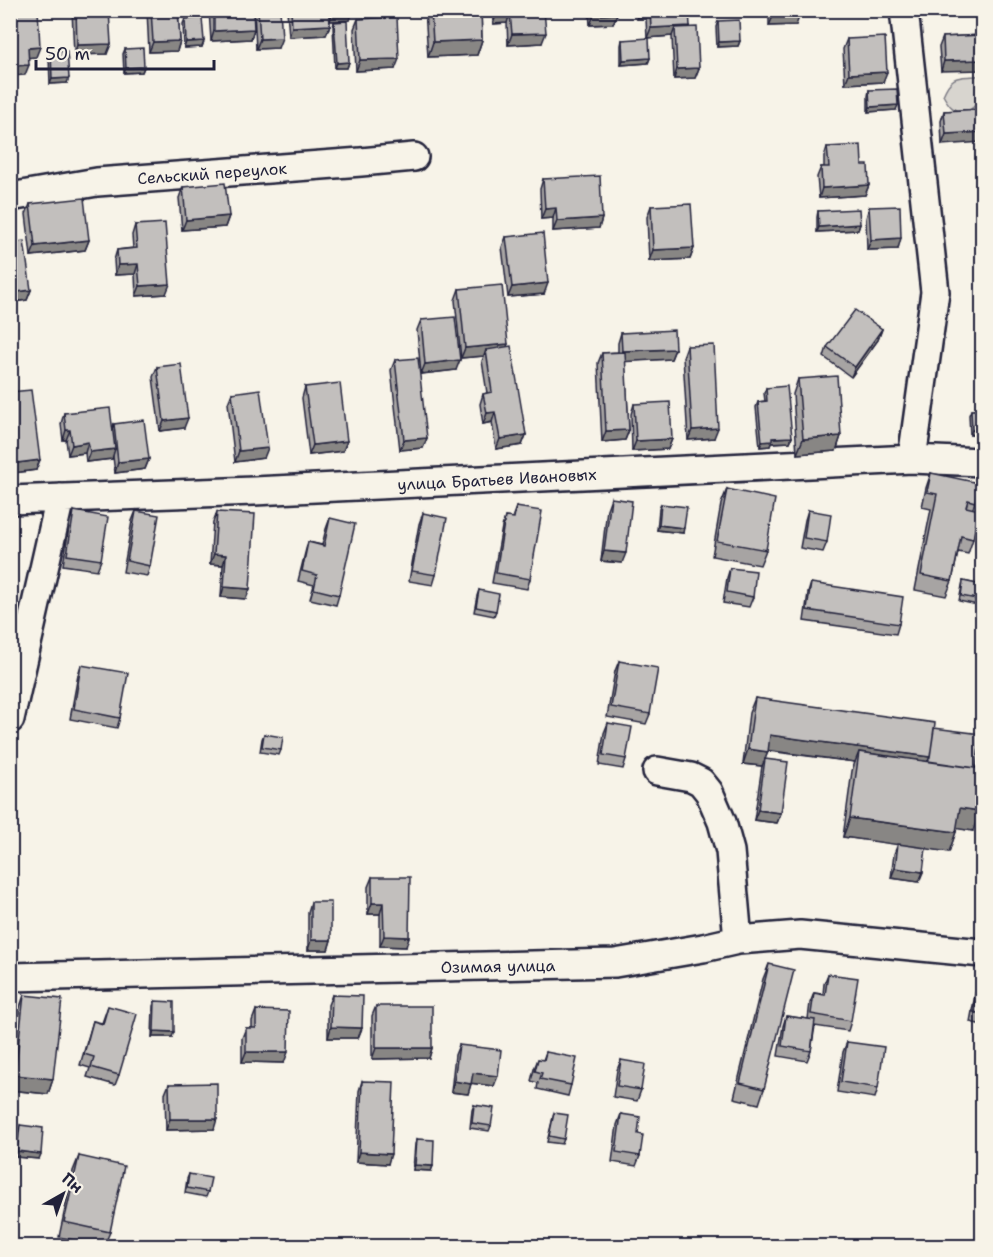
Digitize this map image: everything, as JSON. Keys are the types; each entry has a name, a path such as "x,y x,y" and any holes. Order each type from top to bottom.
{"street":[{"path":"904,10 935,292 912,459"},
{"name":"Сельский переулок","path":"10,197 97,182 414,157"},
{"name":"улица Братьев Ивановых","path":"10,500 254,491 912,459 982,462"},
{"path":"10,719 60,498"},
{"path":"657,771 691,777 701,782 709,792 722,822 730,851 738,940"},
{"name":"Озимая улица","path":"10,977 615,963 738,940 800,935 982,953"}],"shaded area":[{"path":"982,75 982,93 976,105 965,113 957,111 947,102 943,95 950,82 958,78"}],"building":[{"path":"10,10 38,10 40,47 28,48 29,65 11,66"},
{"path":"76,10 109,10 111,44 77,45"},
{"path":"151,10 178,10 180,41 153,42"},
{"path":"214,10 253,10 254,29 214,31"},
{"path":"258,10 280,10 282,38 260,39"},
{"path":"291,10 329,10 330,25 292,27"},
{"path":"332,10 351,10 352,14 332,15"},
{"path":"371,10 392,10 392,17 372,18"},
{"path":"431,10 481,10 482,40 433,42"},
{"path":"497,10 544,10 546,33 512,34 510,13 497,13"},
{"path":"593,10 617,10 617,14 594,15"},
{"path":"650,10 689,10 690,26 651,28"},
{"path":"773,10 799,10 800,15 773,16"},
{"path":"397,17 399,59 360,60 358,19"},
{"path":"202,18 204,41 186,42 185,19"},
{"path":"739,20 740,41 719,42 718,21"},
{"path":"347,21 349,62 337,63 334,22"},
{"path":"697,27 699,68 677,69 675,28"},
{"path":"982,35 982,60 944,61 943,37"},
{"path":"885,37 887,72 849,74 847,39"},
{"path":"649,38 650,58 623,60 622,40"},
{"path":"143,48 144,67 126,68 125,49"},
{"path":"67,51 69,78 52,79 51,52"},
{"path":"897,89 898,105 870,107 869,90"},
{"path":"982,109 982,132 946,134 944,111"},
{"path":"861,145 862,165 868,165 869,185 822,188 821,167 829,167 827,147"},
{"path":"600,176 602,218 557,221 556,208 545,209 543,179"},
{"path":"225,183 229,216 186,220 183,187"},
{"path":"84,198 89,240 35,246 30,204"},
{"path":"691,204 694,248 653,250 651,206"},
{"path":"900,206 901,238 871,240 869,207"},
{"path":"859,209 860,224 819,227 818,211"},
{"path":"165,223 170,284 140,286 138,264 118,265 117,250 137,248 135,225"},
{"path":"543,233 548,283 512,287 506,237"},
{"path":"24,241 31,290 17,292 11,243"},
{"path":"502,285 508,344 465,348 459,289"},
{"path":"855,310 882,329 855,367 827,347"},
{"path":"455,317 460,360 425,364 421,320"},
{"path":"674,330 675,349 622,351 621,333"},
{"path":"714,345 718,428 692,430 687,346"},
{"path":"511,346 526,435 500,439 495,412 487,413 483,394 492,392 486,350"},
{"path":"625,352 629,430 606,431 602,353"},
{"path":"418,358 427,438 404,440 395,360"},
{"path":"181,364 188,418 164,421 157,367"},
{"path":"837,376 841,436 803,439 798,379"},
{"path":"340,383 347,441 313,445 305,387"},
{"path":"787,386 792,437 772,438 772,441 762,442 758,402 767,401 766,388"},
{"path":"260,389 268,448 239,451 232,393"},
{"path":"31,390 40,460 17,463 10,416 10,392"},
{"path":"670,402 672,439 636,441 634,404"},
{"path":"110,408 115,449 90,452 88,442 72,445 70,430 66,430 64,413"},
{"path":"971,410 982,410 982,430 972,430"},
{"path":"144,420 149,459 118,462 114,424"},
{"path":"931,473 979,483 975,502 968,500 966,507 979,510 973,539 961,536 952,581 921,575 937,494 927,492"},
{"path":"727,489 775,499 766,550 717,541"},
{"path":"611,498 632,501 626,553 604,551"},
{"path":"661,504 687,507 684,528 659,525"},
{"path":"516,507 542,511 530,579 496,573 505,517 514,518"},
{"path":"808,510 831,514 827,542 804,538"},
{"path":"74,511 108,517 101,560 67,555"},
{"path":"136,511 159,515 150,566 127,561"},
{"path":"217,512 255,514 250,589 224,587 226,555 214,554"},
{"path":"423,513 447,518 436,575 412,571"},
{"path":"330,518 355,524 339,595 314,589 317,575 302,571 308,542 324,546"},
{"path":"730,568 756,571 753,597 727,592"},
{"path":"963,581 982,585 982,600 961,596"},
{"path":"811,583 903,597 899,624 807,610"},
{"path":"479,590 499,594 496,611 476,607"},
{"path":"10,646 15,646 10,667"},
{"path":"619,661 658,668 650,714 611,707"},
{"path":"81,665 128,673 120,718 74,709"},
{"path":"755,698 935,723 930,757 770,735 768,752 748,749"},
{"path":"608,723 632,727 626,759 603,755"},
{"path":"934,728 981,734 976,768 928,761"},
{"path":"264,734 283,737 281,750 262,747"},
{"path":"859,752 982,769 980,811 960,808 956,832 850,818"},
{"path":"765,759 788,762 781,813 758,810"},
{"path":"898,844 926,848 923,872 895,868"},
{"path":"372,877 410,877 409,937 384,936 383,903 372,903"},
{"path":"311,902 331,902 331,940 311,940"},
{"path":"769,964 794,970 764,1089 740,1083"},
{"path":"982,968 982,1014 973,1012"},
{"path":"828,974 858,978 851,1021 811,1014 814,993 825,995"},
{"path":"24,995 62,999 53,1079 15,1075"},
{"path":"332,995 363,996 362,1028 331,1027"},
{"path":"155,1001 174,1002 174,1032 154,1031"},
{"path":"108,1006 137,1014 119,1075 91,1067 94,1057 84,1054 93,1021 103,1024"},
{"path":"376,1006 432,1006 432,1048 376,1048"},
{"path":"256,1010 289,1011 288,1052 246,1052 246,1028 256,1028"},
{"path":"786,1016 815,1020 811,1051 782,1046"},
{"path":"847,1042 884,1047 878,1088 841,1082"},
{"path":"459,1045 501,1050 498,1076 473,1073 471,1084 454,1081"},
{"path":"546,1052 577,1058 571,1085 540,1079 542,1073 535,1071 538,1059 544,1060"},
{"path":"621,1060 645,1064 641,1090 617,1086"},
{"path":"362,1081 394,1082 391,1154 359,1152"},
{"path":"217,1083 217,1119 170,1119 169,1084"},
{"path":"474,1105 494,1108 491,1126 472,1123"},
{"path":"554,1113 568,1115 564,1139 549,1136"},
{"path":"621,1114 640,1117 638,1134 643,1135 640,1156 616,1152"},
{"path":"20,1125 43,1128 41,1154 17,1151"},
{"path":"417,1139 434,1140 433,1166 415,1165"},
{"path":"79,1156 124,1166 110,1232 64,1222"},
{"path":"189,1174 211,1178 208,1192 187,1188"}]}
